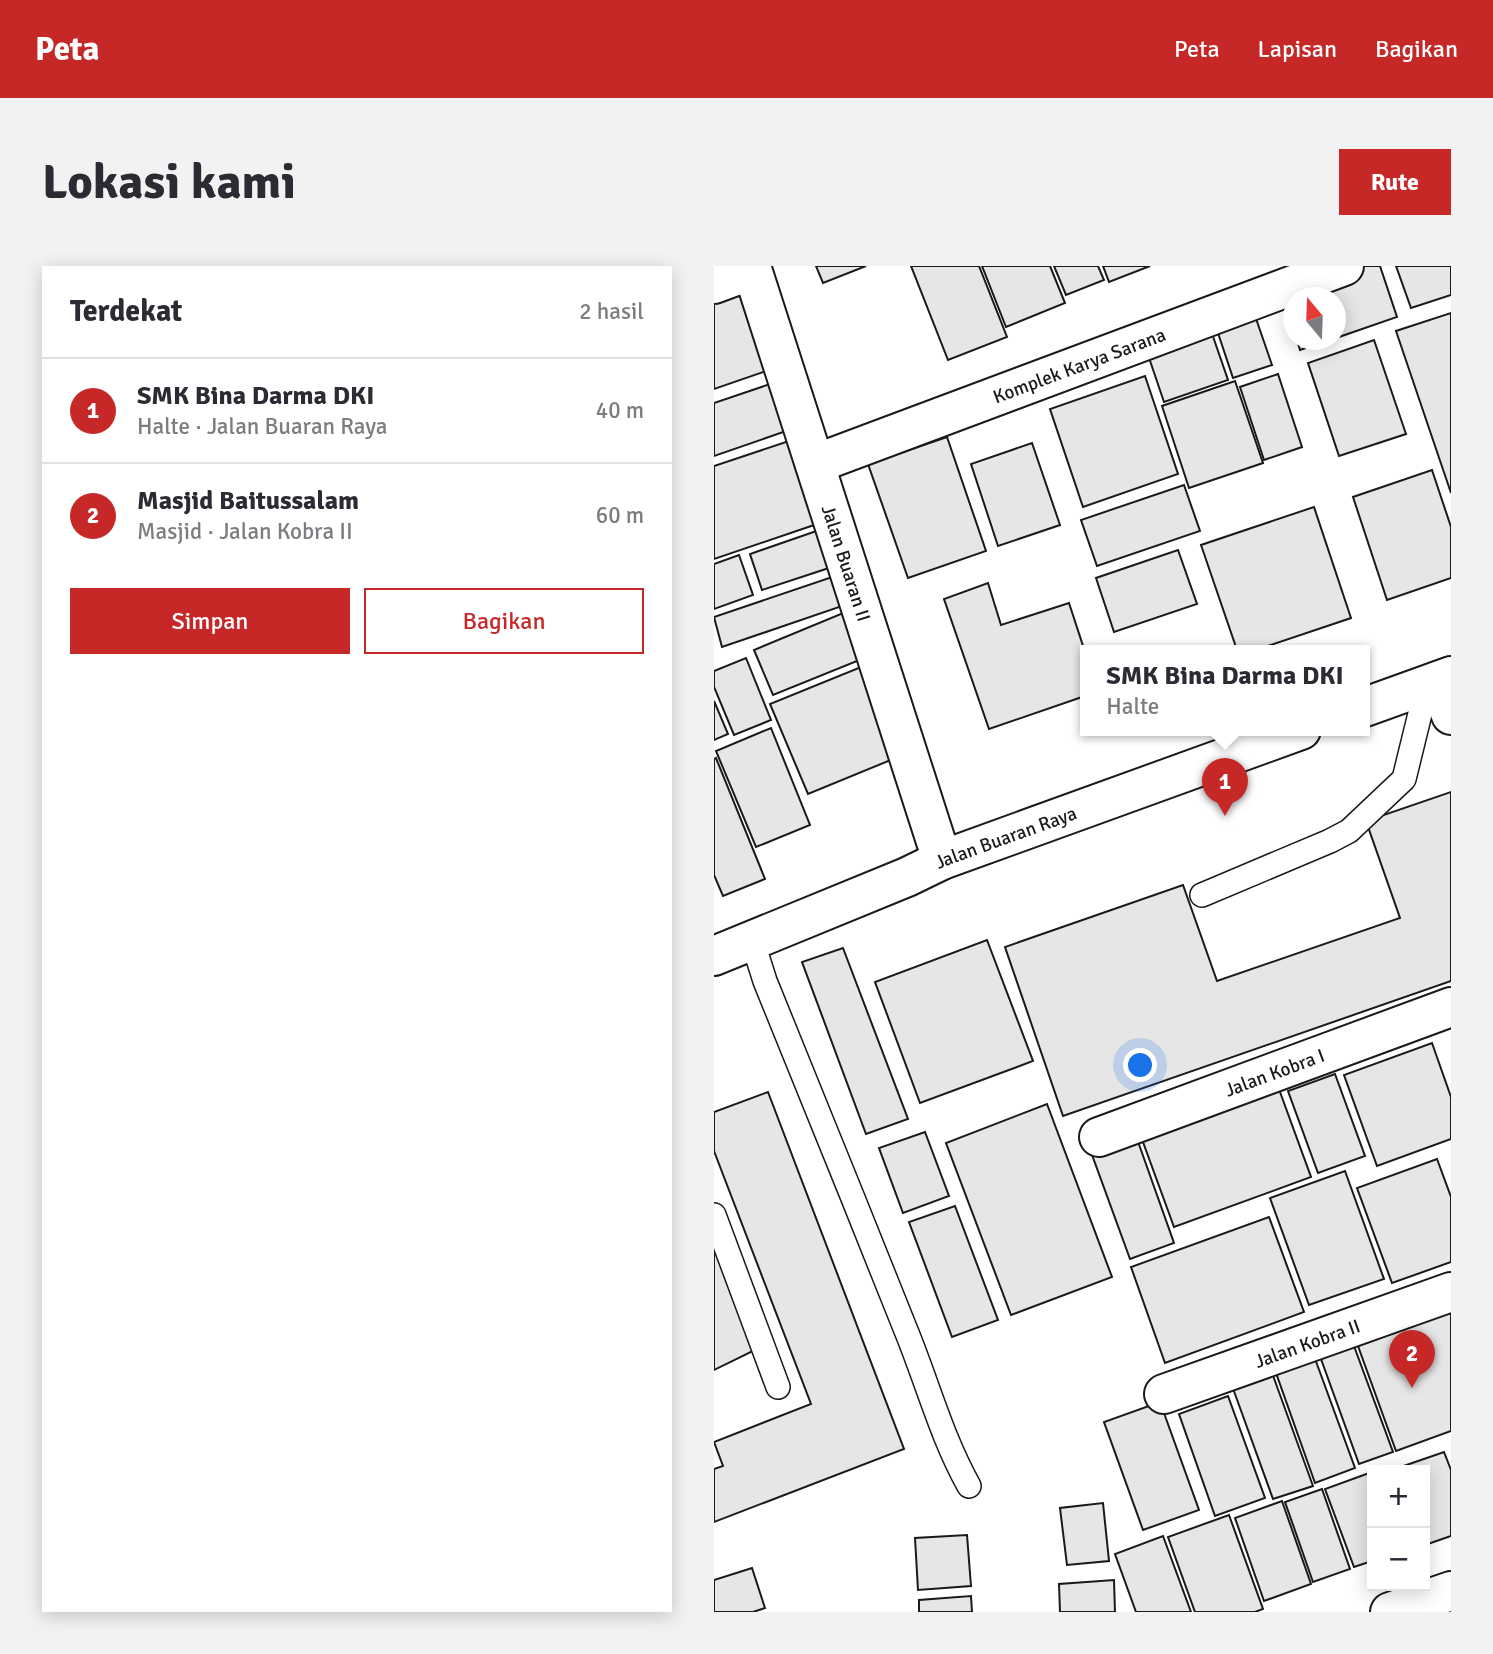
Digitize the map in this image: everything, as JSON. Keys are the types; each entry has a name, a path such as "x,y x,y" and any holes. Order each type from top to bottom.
{"street":[{"name":"Komplek Karya Sarana","path":"816,464 1344,266"},
{"name":"Jalan Buaran II","path":"752,268 942,860"},
{"path":"714,284 752,268"},
{"path":"1370,706 1442,689"},
{"name":"Jalan Buaran Raya","path":"714,956 942,860 1284,736"},
{"name":"Jalan Kobra I","path":"1099,1137 1451,1007"},
{"name":"Jalan Kobra II","path":"1164,1394 1451,1292"},
{"path":"1390,1612 1451,1591"}],"lane":[{"path":"1202,895 1349,831 1404,779 1442,689"},
{"path":"752,940 765,981 910,1339 944,1435 969,1486"},
{"path":"714,1215 778,1387"}],"building":[{"path":"816,266 866,266 823,283"},
{"path":"911,266 979,266 1007,337 948,360"},
{"path":"982,266 1050,266 1065,303 1006,327"},
{"path":"1054,266 1098,266 1104,280 1066,295"},
{"path":"1103,266 1150,266 1109,282"},
{"path":"1352,266 1380,266 1397,317 1346,335 1346,287 1292,287"},
{"path":"1396,266 1451,266 1451,295 1411,308"},
{"path":"750,284 778,367 714,389 714,296"},
{"path":"1252,307 1272,365 1233,378 1214,321"},
{"path":"1451,313 1451,493 1396,331"},
{"path":"1208,322 1228,380 1164,402 1144,343"},
{"path":"1374,340 1406,434 1339,456 1308,363"},
{"path":"1278,374 1302,447 1264,460 1240,387"},
{"path":"1145,376 1178,474 1083,507 1050,409"},
{"path":"779,381 795,428 714,456 714,403"},
{"path":"1235,381 1263,463 1189,488 1162,406"},
{"path":"947,437 986,551 908,578 868,464"},
{"path":"789,441 817,524 714,559 714,466"},
{"path":"1032,443 1060,525 998,546 971,464"},
{"path":"1432,470 1451,527 1451,578 1387,600 1353,497"},
{"path":"1184,485 1200,531 1097,566 1081,520"},
{"path":"1314,507 1351,618 1271,645 1235,645 1201,545"},
{"path":"825,528 838,565 762,590 750,554"},
{"path":"1178,550 1197,604 1114,632 1096,578"},
{"path":"739,555 753,595 714,609 714,564"},
{"path":"841,574 851,603 722,647 714,617"},
{"path":"988,583 1001,625 1069,603 1083,645 1080,645 1080,698 989,729 944,599"},
{"path":"848,611 867,657 773,695 754,650"},
{"path":"746,658 771,720 734,735 714,687 714,671"},
{"path":"861,667 898,757 808,794 770,704"},
{"path":"714,701 728,734 714,740"},
{"path":"771,728 810,825 756,847 716,751"},
{"path":"716,758 765,879 723,896 714,875"},
{"path":"1451,792 1451,981 1063,1116 1005,947 1183,885 1217,981 1400,918 1366,821"},
{"path":"987,940 1033,1061 920,1103 875,982"},
{"path":"843,948 908,1119 866,1134 802,962"},
{"path":"1432,1043 1451,1097 1451,1139 1377,1166 1344,1075"},
{"path":"1335,1074 1365,1156 1318,1173 1288,1091"},
{"path":"1276,1081 1311,1177 1174,1227 1139,1131"},
{"path":"768,1092 904,1449 714,1522 714,1469 723,1466 714,1442 811,1404 714,1151 714,1112"},
{"path":"1047,1104 1112,1277 1011,1315 946,1143"},
{"path":"925,1132 949,1196 903,1213 879,1148"},
{"path":"1136,1136 1174,1243 1130,1259 1091,1152"},
{"path":"1437,1159 1451,1197 1451,1262 1392,1283 1357,1188"},
{"path":"1345,1171 1384,1279 1309,1305 1270,1198"},
{"path":"955,1206 998,1320 952,1337 909,1222"},
{"path":"1269,1217 1304,1312 1165,1363 1131,1267"},
{"path":"714,1233 755,1350 714,1370"},
{"path":"1451,1312 1451,1431 1396,1451 1358,1346"},
{"path":"1354,1346 1393,1452 1359,1464 1321,1359"},
{"path":"1314,1356 1355,1468 1315,1483 1275,1370"},
{"path":"1271,1370 1313,1486 1273,1499 1231,1383"},
{"path":"1228,1396 1265,1498 1215,1516 1179,1414"},
{"path":"1160,1402 1199,1510 1143,1530 1104,1422"},
{"path":"1444,1452 1451,1470 1451,1536 1430,1543 1430,1465 1406,1465"},
{"path":"1367,1474 1367,1563 1354,1567 1325,1489"},
{"path":"1322,1489 1350,1569 1313,1582 1285,1502"},
{"path":"1282,1501 1311,1584 1264,1601 1235,1518"},
{"path":"1103,1503 1109,1561 1067,1565 1060,1508"},
{"path":"1229,1515 1263,1609 1255,1612 1195,1612 1168,1537"},
{"path":"967,1535 971,1586 918,1590 915,1538"},
{"path":"1163,1536 1191,1612 1136,1612 1115,1554"},
{"path":"752,1568 765,1608 753,1612 714,1612 714,1580"},
{"path":"1114,1580 1115,1612 1060,1612 1059,1584"},
{"path":"971,1596 972,1612 919,1612 919,1600"}],"place":[{"name":"SMK Bina Darma DKI","path":"1225,816"},
{"name":"Masjid Baitussalam","path":"1412,1388"}]}
